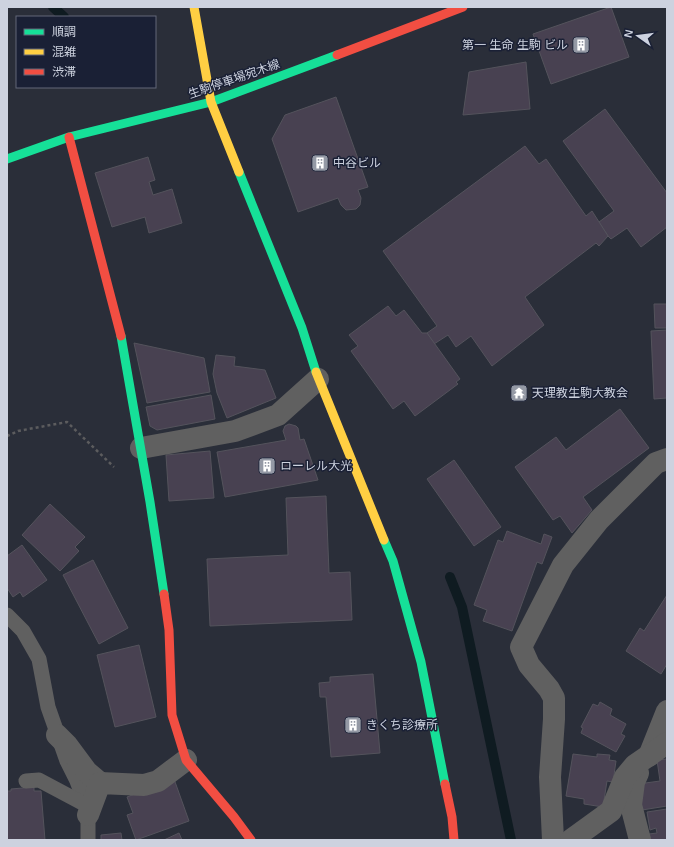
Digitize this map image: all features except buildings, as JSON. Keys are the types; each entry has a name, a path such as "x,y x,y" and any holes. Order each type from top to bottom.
{"street":[{"path":"194,7 211,102 302,328 318,380 393,561 421,662 452,817 454,840"},
{"name":"生駒停車場宛木線","path":"7,159 68,137 211,102 463,7"},
{"path":"68,137 121,335 141,448 169,630 172,715 186,760 234,817 251,840"},
{"path":"141,448 235,431 278,415 318,380"},
{"path":"553,840 550,777 554,698 549,689 529,665 521,647 563,566 594,526 656,463 667,459"},
{"path":"640,840 631,805 634,782 647,758 667,710"},
{"path":"57,735 67,745 87,772 100,783 144,785 158,781 186,760"},
{"path":"571,840 611,811 625,777 635,765 667,743"},
{"path":"87,810 100,783"}],"lane":[{"path":"7,615 22,631 39,659 48,707 57,735 87,810 88,840"},
{"path":"26,780 39,780 87,810"}],"path":[{"path":"7,436 18,431 67,422 116,468"}],"waterway":[{"path":"53,7 63,16"},
{"path":"450,577 462,607 511,840"}],"traffic: fast":[{"path":"7,159 69,137 211,102 337,55"},
{"path":"239,172 302,328 316,372"},
{"path":"121,336 150,502 164,594"},
{"path":"384,540 393,561 421,662 445,784"}],"traffic: slow":[{"path":"194,7 211,102 239,172"},
{"path":"316,372 384,540"}],"traffic: jam":[{"path":"337,55 463,7"},
{"path":"69,137 121,336"},
{"path":"164,594 169,630 172,715 186,760 234,817 251,840"},
{"path":"445,784 452,817 454,840"}],"place":[{"name":"第一 生命 生駒 ビル","path":"581,45"},
{"name":"中谷ビル","path":"320,163"},
{"name":"天理教生駒大教会","path":"519,393"},
{"name":"ローレル大光","path":"267,466"},
{"name":"きくち診療所","path":"353,725"}]}
